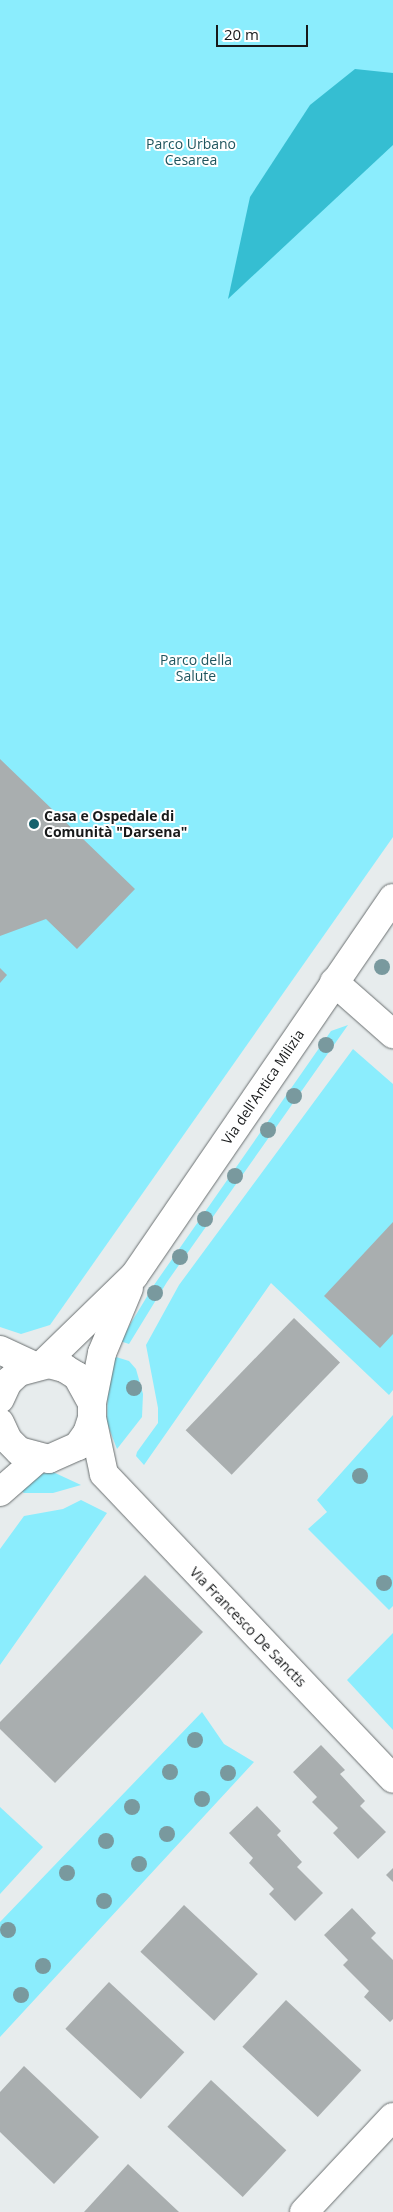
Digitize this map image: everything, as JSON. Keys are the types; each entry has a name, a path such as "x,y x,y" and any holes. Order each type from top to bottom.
{"street":[{"name":"Via dell'Antica Milizia","path":"92,1411 102,1354 134,1276 393,898"},
{"path":"334,982 393,1034"},
{"name":"Via dell'Antica Milizia","path":"0,1400 8,1382 20,1372 38,1365 134,1276"},
{"path":"0,1350 38,1365 64,1368 78,1376 92,1411 104,1474 20,1451 8,1440 0,1423"},
{"path":"0,1492 44,1459 78,1446 87,1433 92,1411"},
{"name":"Via Francesco De Sanctis","path":"104,1474 393,1780"},
{"path":"304,2212 393,2117"}],"green space":[{"name":"Parco della Salute","path":"0,0 393,0 393,837 50,1325 21,1334 0,1327"},
{"path":"348,1025 167,1282 129,1344 120,1341 154,1285 331,1031"},
{"path":"353,1049 393,1084 393,1390 389,1395 271,1283 144,1465 136,1456 137,1452 158,1423 158,1408 146,1345 179,1285"},
{"path":"113,1356 129,1361 136,1369 143,1394 142,1417 117,1449 107,1423 108,1376"},
{"path":"393,1415 393,1606 389,1610 308,1529 327,1512 317,1500"},
{"path":"53,1472 81,1485 53,1493 24,1493 18,1488 38,1474"},
{"path":"81,1500 107,1513 0,1665 0,1549 24,1516 63,1509"},
{"path":"393,1633 393,1730 347,1680"},
{"path":"202,1712 224,1744 254,1762 0,2037 0,1922"},
{"path":"0,1807 43,1847 0,1894"}],"shaded area":[{"path":"355,69 393,73 393,145 228,299 250,197 310,105"}],"building":[{"name":"Casa e Ospedale di Comunità \"Darsena\"","path":"0,759 135,889 77,949 46,919 0,936"},
{"path":"0,968 7,975 0,983"},
{"path":"393,1222 393,1334 380,1348 324,1296"},
{"path":"294,1318 340,1362 232,1475 186,1430"},
{"path":"145,1575 203,1632 55,1783 0,1729 0,1722"},
{"path":"321,1745 345,1770 340,1774 365,1801 360,1806 386,1832 358,1859 333,1833 338,1828 312,1802 317,1797 293,1772"},
{"path":"257,1806 281,1831 277,1835 302,1862 297,1867 323,1893 295,1921 269,1894 274,1889 249,1863 253,1858 229,1833"},
{"path":"393,1868 393,1882 386,1875"},
{"path":"184,1905 258,1974 214,2021 140,1952"},
{"path":"352,1908 376,1933 371,1938 393,1960 393,2019 390,2022 364,1997 369,1991 343,1965 348,1960 324,1935"},
{"path":"109,1982 184,2052 141,2099 65,2029"},
{"path":"286,2000 361,2070 318,2117 242,2047"},
{"path":"24,2066 99,2137 54,2184 0,2132 0,2092"},
{"path":"211,2080 286,2150 243,2197 167,2127"},
{"path":"128,2164 179,2212 84,2212"}],"place":[{"name":"Casa e Ospedale di Comunità \"Darsena\"","path":"34,824"}],"park label":[{"name":"Parco Urbano Cesarea","path":"191,152"}]}
